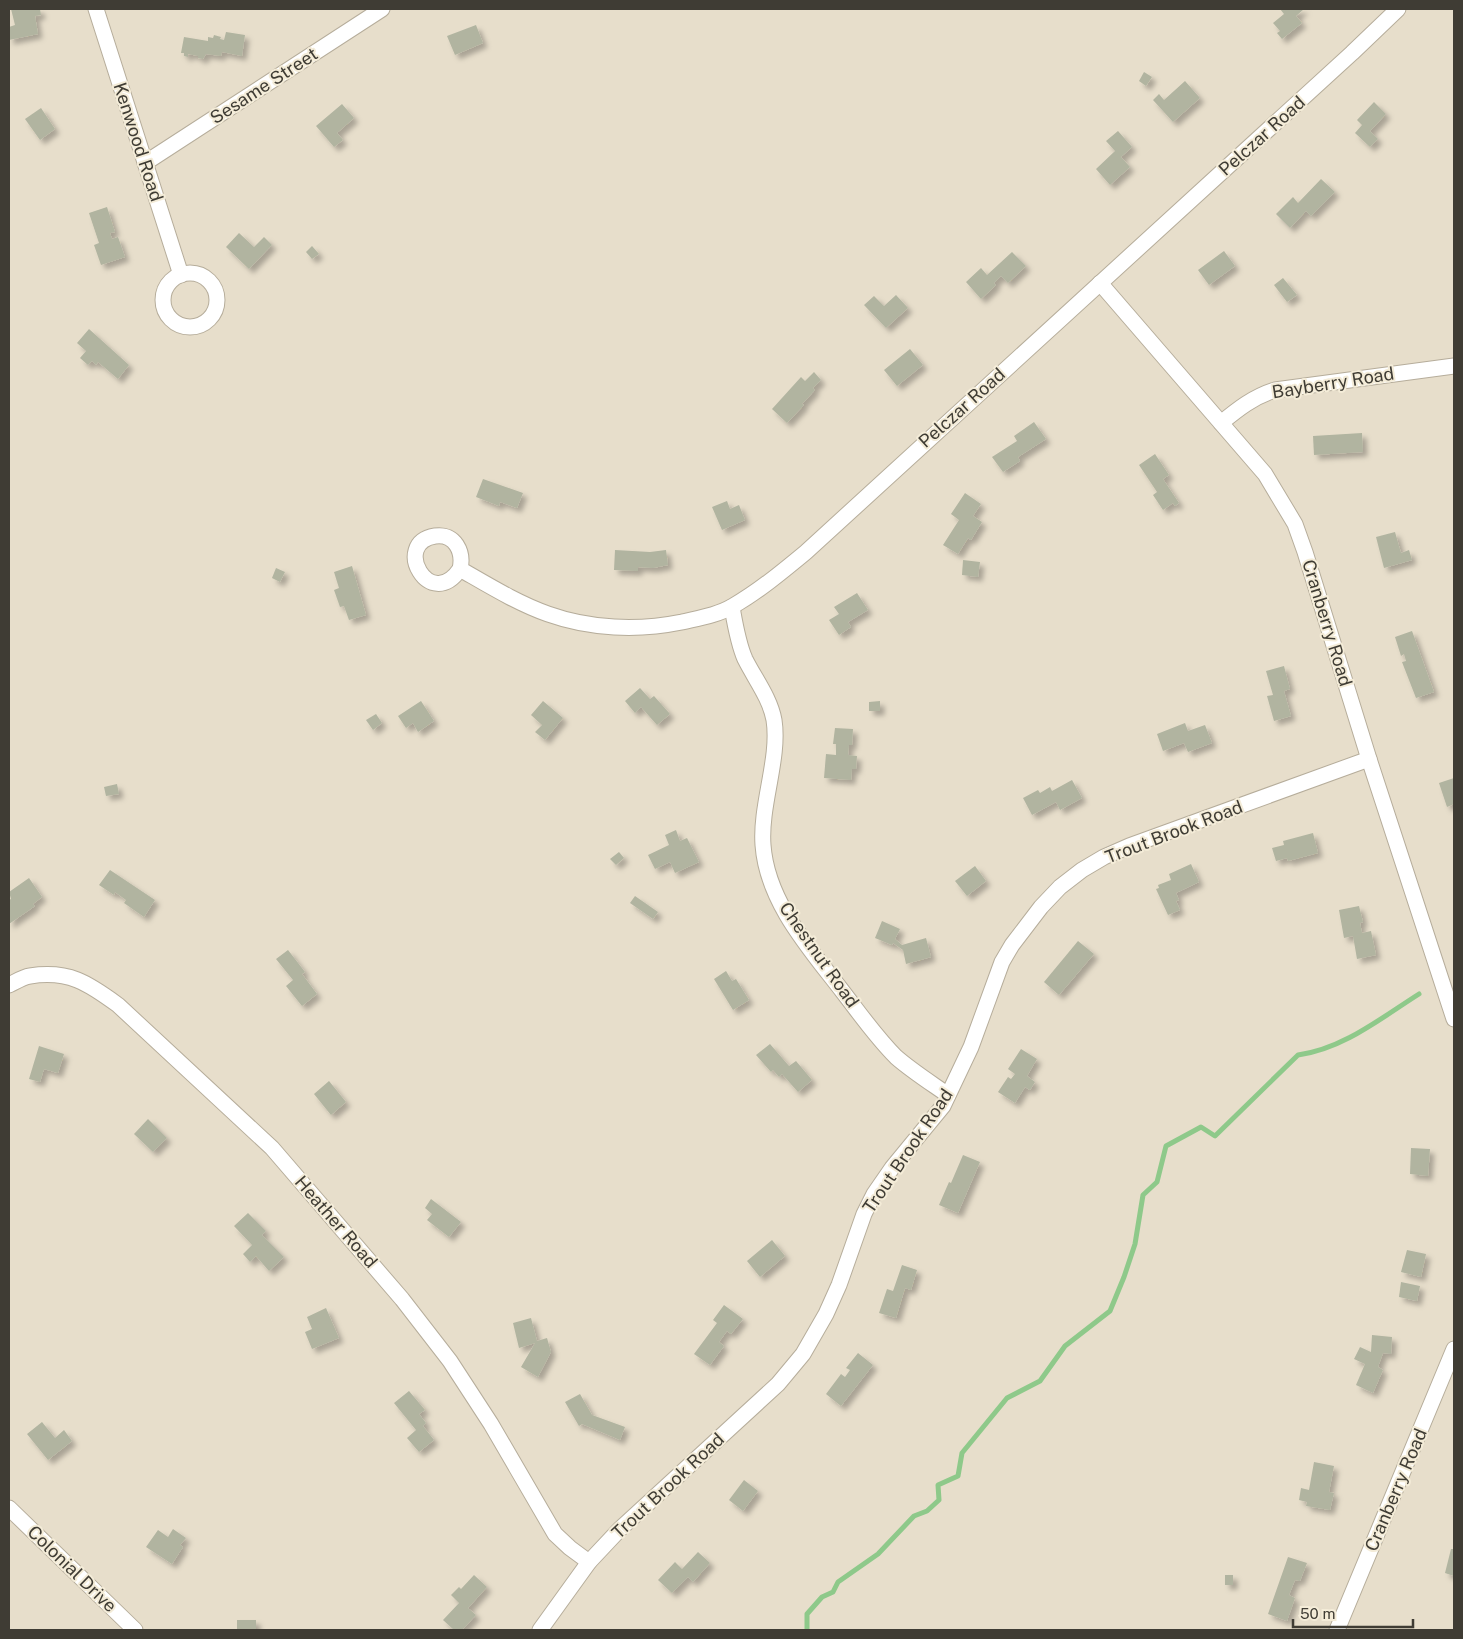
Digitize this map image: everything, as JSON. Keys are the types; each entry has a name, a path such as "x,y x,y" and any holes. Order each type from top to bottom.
{"street":[{"name":"Kenwood Road","path":"96,9 180,275"},
{"name":"Sesame Street","path":"145,163 382,9"},
{"name":"Pelczar Road","path":"460,569 522,603 547,614 595,626 635,627 671,624 704,617 732,607 765,585 806,552 1398,9"},
{"name":"Cranberry Road","path":"1100,283 1265,474 1295,524 1454,1018"},
{"name":"Bayberry Road","path":"1221,423 1254,398 1275,390 1454,366"},
{"name":"Chestnut Road","path":"732,607 744,657 761,688 774,720 773,757 763,828 763,846 772,885 803,940 880,1039 914,1071 948,1095"},
{"name":"Trout Brook Road","path":"540,1630 589,1562 620,1529 758,1403 792,1369 803,1354 826,1314 839,1285 864,1214 874,1194 943,1106 971,1047 1002,962 1012,945 1041,907 1060,887 1097,861 1129,846 1370,759"},
{"name":"Heather Road","path":"9,985 29,976 67,976 92,986 118,1005 272,1148 402,1299 450,1360 491,1424 555,1534 589,1562"},
{"name":"Cranberry Road","path":"1337,1630 1454,1349"},
{"name":"Colonial Drive","path":"9,1508 135,1630"}],"building":[{"path":"11,9 40,9 41,15 35,16 38,34 9,40 9,27 15,25"},
{"path":"1280,9 1304,9 1296,16 1302,23 1282,39 1277,33 1280,31 1273,23 1284,14"},
{"path":"476,25 483,43 455,55 447,36"},
{"path":"226,32 245,35 242,56 222,52 221,56 206,54 203,59 188,54 188,57 184,56 184,53 181,53 184,37 208,41 208,37 213,38 214,35 224,40"},
{"path":"1144,72 1152,77 1146,86 1139,81"},
{"path":"1185,81 1200,98 1173,122 1153,100 1159,94 1164,100"},
{"path":"1374,102 1386,114 1370,131 1378,139 1370,147 1355,133 1362,125 1357,120"},
{"path":"342,104 354,118 337,133 343,140 334,147 316,126"},
{"path":"41,108 55,129 40,140 25,119"},
{"path":"1118,131 1132,147 1121,157 1130,167 1110,185 1096,169 1115,151 1106,141"},
{"path":"1321,179 1335,192 1311,216 1306,211 1290,228 1276,214 1293,197 1298,203"},
{"path":"107,207 115,232 110,233 112,239 118,237 125,257 101,265 94,245 99,243 89,213"},
{"path":"239,233 254,247 264,237 272,245 249,269 226,247"},
{"path":"312,246 319,254 312,259 306,252"},
{"path":"1224,251 1235,266 1209,285 1198,270"},
{"path":"1012,252 1026,266 1008,283 1001,276 994,283 996,285 981,299 966,282 981,268 987,275"},
{"path":"1283,278 1297,295 1287,302 1274,285"},
{"path":"896,295 908,308 886,328 864,305 874,296 884,306"},
{"path":"89,329 129,365 118,379 98,362 96,365 92,361 88,365 80,358 86,351 77,343"},
{"path":"910,349 923,365 897,386 884,370"},
{"path":"814,372 821,380 813,388 815,390 802,404 804,405 787,423 772,409 801,377 805,381"},
{"path":"1034,422 1046,439 1018,457 1020,461 1003,472 992,457 1017,441 1014,436"},
{"path":"1362,433 1363,452 1314,455 1313,436"},
{"path":"1155,454 1169,475 1163,479 1179,503 1175,506 1173,503 1163,510 1153,495 1157,492 1139,465"},
{"path":"483,479 523,493 517,508 500,502 499,506 476,497"},
{"path":"965,493 981,504 973,516 982,522 971,540 968,538 958,554 943,545 959,520 951,514"},
{"path":"727,501 730,509 739,505 745,520 722,530 712,507"},
{"path":"1395,532 1401,553 1409,550 1412,560 1384,568 1376,537"},
{"path":"615,550 650,552 666,550 668,565 653,568 638,567 638,571 614,570"},
{"path":"963,560 980,562 978,577 962,575"},
{"path":"352,566 366,615 349,620 344,606 340,607 334,590 339,588 334,572"},
{"path":"276,568 285,572 280,582 272,578"},
{"path":"857,593 868,610 848,622 851,627 839,635 829,620 839,614 834,607"},
{"path":"1412,631 1434,692 1416,698 1402,662 1406,661 1404,654 1401,656 1395,637"},
{"path":"1284,666 1290,689 1284,691 1291,716 1274,721 1267,696 1273,695 1266,671"},
{"path":"640,688 650,699 654,696 670,714 657,725 641,707 635,713 625,701"},
{"path":"421,701 434,721 418,732 413,723 406,728 398,716"},
{"path":"543,701 563,718 545,740 535,732 542,725 531,715"},
{"path":"880,701 880,711 869,711 869,702"},
{"path":"376,714 382,723 373,730 366,720"},
{"path":"1185,723 1188,731 1205,725 1212,743 1188,752 1184,743 1163,751 1157,734"},
{"path":"835,728 853,729 852,745 849,745 848,755 857,756 856,769 852,769 851,780 824,778 826,754 836,755 836,744 833,744"},
{"path":"1454,778 1454,804 1447,807 1439,783"},
{"path":"1072,780 1082,798 1060,810 1056,802 1032,815 1023,798 1038,790 1040,793 1050,787 1052,791"},
{"path":"117,784 119,794 106,796 104,787"},
{"path":"676,830 680,841 687,838 699,862 675,873 670,862 655,869 648,855 669,845 665,835"},
{"path":"1313,833 1318,853 1288,861 1287,858 1276,861 1272,848 1284,845 1283,841"},
{"path":"619,852 624,858 616,865 610,859"},
{"path":"1191,864 1199,882 1176,893 1179,900 1176,901 1180,910 1168,915 1156,889 1159,888 1158,885 1171,880 1169,874"},
{"path":"975,866 986,881 967,896 955,881"},
{"path":"110,870 155,900 144,917 124,903 126,900 115,892 114,895 99,885"},
{"path":"29,878 42,897 33,904 35,906 9,924 9,900 11,899 9,892"},
{"path":"635,896 658,912 653,919 630,903"},
{"path":"1359,906 1363,922 1360,923 1362,933 1371,931 1376,955 1357,959 1353,936 1344,938 1339,910"},
{"path":"882,921 900,929 895,939 902,945 926,938 931,957 906,964 903,950 893,943 892,945 875,938"},
{"path":"1078,941 1094,954 1059,995 1044,982"},
{"path":"288,950 305,972 302,974 317,994 302,1006 286,986 293,980 276,959"},
{"path":"726,971 732,981 736,979 749,1000 733,1010 714,979"},
{"path":"770,1044 789,1066 796,1061 812,1080 798,1092 782,1074 779,1077 773,1070 771,1072 756,1055"},
{"path":"39,1046 64,1054 58,1073 44,1069 40,1082 29,1079"},
{"path":"1021,1049 1037,1059 1027,1076 1035,1082 1030,1090 1025,1087 1015,1103 998,1092 1008,1077 1011,1079 1015,1074 1008,1069"},
{"path":"329,1081 346,1102 331,1115 314,1094"},
{"path":"148,1119 167,1138 153,1152 134,1134"},
{"path":"1411,1148 1430,1149 1428,1176 1410,1174"},
{"path":"963,1155 980,1162 958,1213 939,1205"},
{"path":"431,1199 461,1222 449,1237 427,1220 432,1214 425,1208"},
{"path":"248,1213 266,1231 262,1235 284,1257 269,1271 256,1256 250,1262 243,1254 252,1245 234,1226"},
{"path":"772,1240 785,1256 760,1277 747,1261"},
{"path":"1407,1250 1426,1254 1421,1277 1401,1272"},
{"path":"902,1265 917,1270 911,1290 905,1288 896,1318 879,1313 887,1289 893,1291"},
{"path":"1401,1282 1420,1286 1417,1301 1399,1297"},
{"path":"724,1305 743,1319 731,1334 727,1331 719,1342 724,1346 710,1365 694,1354 717,1323 713,1320"},
{"path":"326,1308 339,1338 312,1349 305,1332 312,1329 307,1317"},
{"path":"531,1318 537,1341 547,1338 551,1352 538,1377 521,1367 535,1343 519,1348 513,1323"},
{"path":"1372,1335 1392,1337 1391,1354 1383,1353 1378,1367 1383,1370 1373,1393 1356,1385 1365,1364 1354,1359 1360,1347 1371,1352"},
{"path":"858,1353 873,1365 841,1406 826,1394 841,1374 845,1377 850,1370 846,1368"},
{"path":"409,1391 425,1410 419,1414 426,1423 423,1426 434,1440 419,1452 407,1438 416,1430 394,1403"},
{"path":"580,1394 592,1415 625,1427 620,1440 582,1424 579,1426 565,1402"},
{"path":"42,1422 55,1438 64,1430 72,1441 48,1460 27,1434"},
{"path":"1314,1462 1334,1466 1329,1492 1334,1493 1330,1510 1306,1506 1307,1502 1299,1500 1301,1488 1309,1490"},
{"path":"744,1480 758,1491 743,1511 729,1500"},
{"path":"173,1529 186,1538 180,1545 183,1547 172,1564 146,1547 158,1530 168,1537"},
{"path":"1451,1549 1454,1549 1454,1576 1445,1573"},
{"path":"698,1552 710,1563 693,1582 688,1577 672,1593 658,1580 675,1562 682,1569"},
{"path":"1288,1557 1307,1563 1300,1581 1295,1580 1289,1595 1295,1598 1287,1621 1268,1614"},
{"path":"474,1575 487,1587 468,1608 476,1615 462,1630 454,1630 443,1620 459,1603 451,1595 459,1587 461,1589"},
{"path":"1225,1575 1233,1575 1233,1585 1225,1585"},
{"path":"237,1620 256,1620 256,1630 237,1630"}],"waterway":[{"path":"807,1630 807,1614 822,1597 833,1592 838,1582 878,1554 914,1516 927,1511 939,1500 938,1485 958,1476 962,1453 1007,1398 1040,1381 1065,1346 1110,1311 1135,1244 1143,1195 1157,1182 1166,1146 1201,1127 1215,1136 1298,1055 1315,1052 1346,1039 1419,994"}]}
